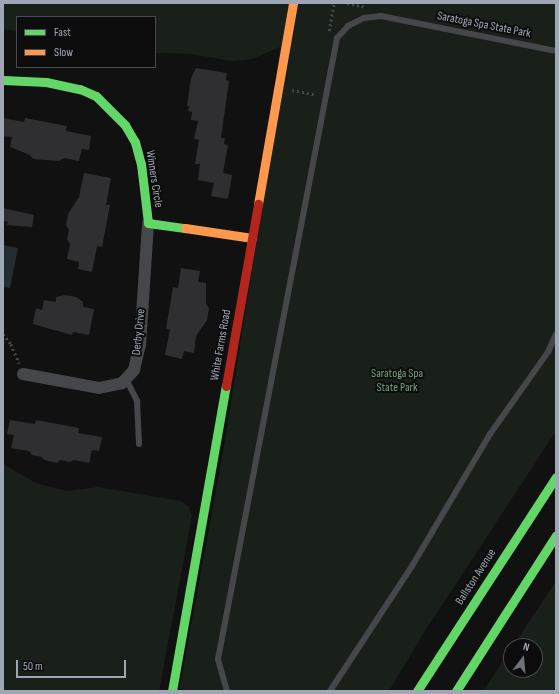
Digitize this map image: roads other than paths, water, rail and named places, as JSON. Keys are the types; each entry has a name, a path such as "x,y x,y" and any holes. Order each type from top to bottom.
{"main road":[{"name":"White Farms Road","path":"172,691 293,3"},
{"name":"Winners Circle","path":"3,80 46,82 80,89 101,101 125,125 135,142 142,164 148,223 252,238"},
{"name":"Ballston Avenue","path":"417,691 556,477"},
{"path":"456,691 556,534"}],"street":[{"name":"Derby Drive","path":"126,379 134,370 140,345 148,223"},
{"path":"23,374 99,388 122,384 126,379"}],"lane":[{"name":"Saratoga Spa State Park","path":"227,691 218,659 337,38 348,26 364,18 381,16 556,51"},
{"path":"330,691 412,566 490,434 548,352 556,334"},
{"path":"126,379 137,401 139,444"}]}
